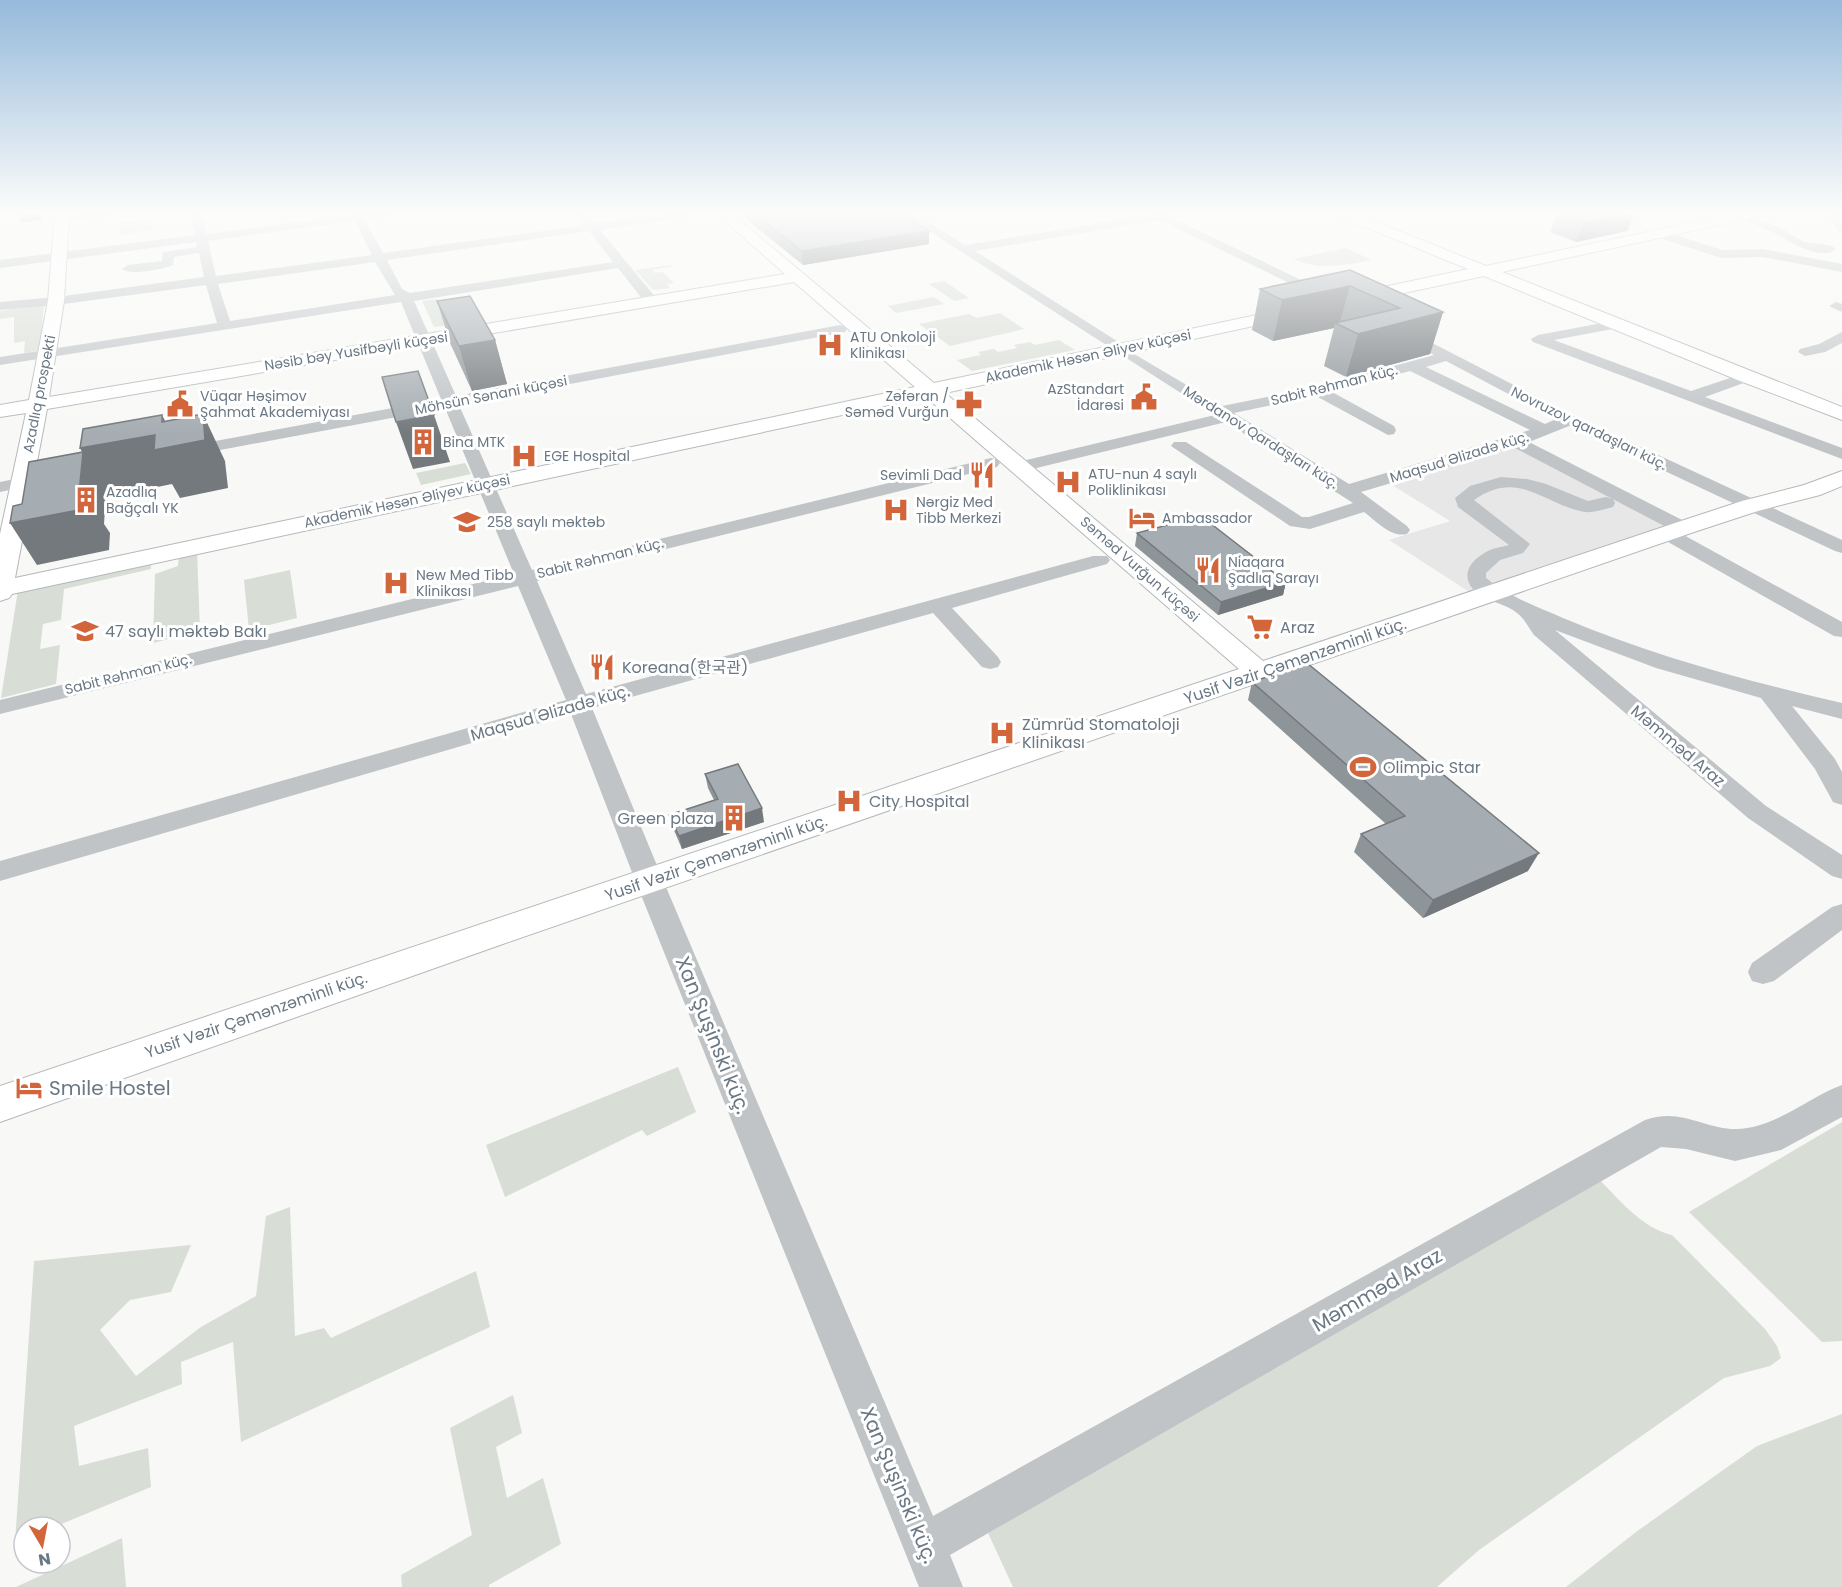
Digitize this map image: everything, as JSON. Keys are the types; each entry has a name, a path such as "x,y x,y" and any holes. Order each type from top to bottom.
{"main road":[{"name":"Azadlıq prospekti","path":"7,582 10,485 39,405 57,287"},
{"name":"Nəsib bəy Yusifbəyli küçəsi","path":"0,411 734,287"},
{"name":"Səməd Vurğun küçəsi","path":"799,287 840,329 868,346"},
{"name":"Səməd Vurğun küçəsi","path":"801,287 918,389 1020,467 1249,676"},
{"name":"Akademik Həsən Əliyev küçəsi","path":"7,582 1396,287"},
{"path":"1532,287 1618,324 1842,406"},
{"path":"1534,287 1696,353 1747,377 1842,414"},
{"name":"Səməd Vurğun küçəsi","path":"918,389 991,463 1100,560 1249,676"},
{"name":"Yusif Vəzir Çəmənzəminli küç.","path":"0,1104 1249,676 1750,506 1812,490 1842,478"}],"street":[{"path":"0,306 56,301 153,287"},
{"path":"214,287 225,327"},
{"name":"Xan Şuşinski küç.","path":"395,287 406,298 485,480 941,1587"},
{"path":"406,298 412,287"},
{"path":"0,361 476,287"},
{"path":"640,287 652,302"},
{"name":"Mərdanov Qardaşları küç.","path":"1023,287 1115,347 1347,490 1400,530"},
{"path":"1308,287 1360,312"},
{"name":"Novruzov qardaşları küç.","path":"1381,322 1570,420 1842,547"},
{"path":"1618,324 1538,339 1842,454"},
{"name":"Möhsün Sənani küçəsi","path":"162,456 840,329"},
{"path":"1805,352 1820,350 1833,344 1842,336"},
{"name":"Sabit Rəhman küç.","path":"1020,467 1449,356"},
{"path":"1412,366 1544,430"},
{"path":"1692,396 1747,377"},
{"path":"1318,391 1388,430"},
{"name":"Maqsud Əlizadə küç.","path":"1347,490 1515,441 1570,420"},
{"path":"1515,441 1676,531 1842,631"},
{"path":"1180,446 1297,522 1310,524 1367,505"},
{"name":"Sabit Rəhman küç.","path":"0,707 524,576 991,463"},
{"path":"10,485 56,476"},
{"path":"1606,503 1587,507 1544,489 1510,480 1500,481 1472,491 1464,498 1465,503 1520,544 1516,549 1493,556 1476,572 1476,580 1494,594 1526,610 1647,658 1770,694 1842,711"},
{"name":"Maqsud Əlizadə küç.","path":"0,871 579,704 1100,560"},
{"path":"938,605 990,662"},
{"name":"Məmməd Araz","path":"1526,610 1542,630 1756,812 1842,869"},
{"path":"1770,694 1826,765 1842,796"},
{"path":"1763,972 1842,915"},
{"name":"Məmməd Araz","path":"924,1545 1657,1131 1686,1133 1735,1146 1769,1139 1842,1100"}],"shaded area":[{"path":"650,287 670,288 653,290"},
{"path":"934,287 953,287 969,298 954,301"},
{"path":"934,297 944,304 896,313 888,306"},
{"path":"437,299 450,325 434,327 422,301"},
{"path":"44,304 40,350 24,353 25,341 14,343 14,317 0,319 0,311"},
{"path":"1000,313 1024,329 950,346 919,324 969,314 977,318"},
{"path":"1059,340 1075,350 972,371 957,360 981,355 978,352 994,349 998,352 1017,348 1014,345 1030,342 1035,345"},
{"path":"1519,446 1672,525 1471,593 1389,540 1450,521 1389,483"},
{"path":"465,463 471,474 421,485 416,473"},
{"path":"197,551 200,631 153,643 155,574 178,566 179,556"},
{"path":"151,561 151,569 64,589 61,620 43,624 40,649 60,645 56,684 1,698 18,590"},
{"path":"290,570 297,618 249,630 244,580"},
{"path":"678,1067 696,1112 647,1136 642,1130 505,1197 486,1145"},
{"path":"1842,1122 1842,1341 1822,1342 1689,1212"},
{"path":"1595,1175 1640,1219 1672,1235 1765,1329 1777,1346 1781,1358 1770,1366 1724,1378 1479,1550 1437,1587 1013,1587 988,1533"},
{"path":"290,1207 295,1336 324,1328 331,1338 476,1271 490,1327 241,1442 233,1342 181,1362 182,1384 74,1426 79,1466 148,1448 151,1487 72,1520 72,1515 17,1515 34,1261 191,1245 171,1292 130,1300 100,1330 136,1376 201,1327 256,1296 266,1216"},
{"path":"513,1395 522,1433 496,1447 507,1498 543,1478 561,1544 489,1587 402,1587 401,1575 472,1535 450,1428"},
{"path":"1842,1414 1842,1587 1566,1587 1636,1532 1757,1446"},
{"path":"122,1538 126,1587 16,1587 42,1575 72,1575 72,1561"}],"building":[{"path":"1269,287 1345,287 1282,300 1260,289"},
{"path":"1352,287 1388,287 1443,312 1358,334 1335,323 1400,308"},
{"path":"470,296 495,340 459,346 437,301"},
{"path":"418,371 434,415 396,422 382,377"},
{"path":"203,414 205,440 154,450 155,435 80,448 83,429 162,415 162,422"},
{"path":"83,452 79,493 86,492 84,509 10,523 13,506 22,504 29,462"},
{"name":"Niaqara Şadlıq Sarayı","path":"1201,516 1286,582 1221,602 1137,533"},
{"name":"Olimpic Star","path":"1307,663 1539,853 1433,900 1361,834 1405,816 1252,682"},
{"path":"738,764 762,808 679,836 669,815 718,799 705,774"}],"place":[{"name":"ATU Onkoloji Klinikası","path":"830,345"},
{"name":"AzStandart İdarəsi","path":"1144,397"},
{"name":"Vüqar Həşimov Şahmat Akademiyası","path":"180,404"},
{"name":"Zəfəran / Səməd Vurğun","path":"969,404"},
{"name":"Bina MTK","path":"423,442"},
{"name":"EGE Hospital","path":"524,456"},
{"name":"Sevimli Dad","path":"982,475"},
{"name":"ATU-nun 4 saylı Poliklinikası","path":"1068,482"},
{"name":"Azadlıq Bağçalı YK","path":"86,500"},
{"name":"Nərgiz Med Tibb Merkezi","path":"896,510"},
{"name":"Ambassador","path":"1142,518"},
{"name":"258 saylı məktəb","path":"467,522"},
{"name":"Niaqara Şadlıq Sarayı","path":"1208,570"},
{"name":"New Med Tibb Klinikası","path":"396,583"},
{"name":"Araz","path":"1260,627"},
{"name":"47 saylı məktəb Bakı","path":"85,631"},
{"name":"Koreana(한국관)","path":"602,667"},
{"name":"Zümrüd Stomatoloji Klinikası","path":"1002,733"},
{"name":"Olimpic Star","path":"1363,767"},
{"name":"City Hospital","path":"849,801"},
{"name":"Green plaza","path":"734,818"},
{"name":"Smile Hostel","path":"29,1088"}]}
